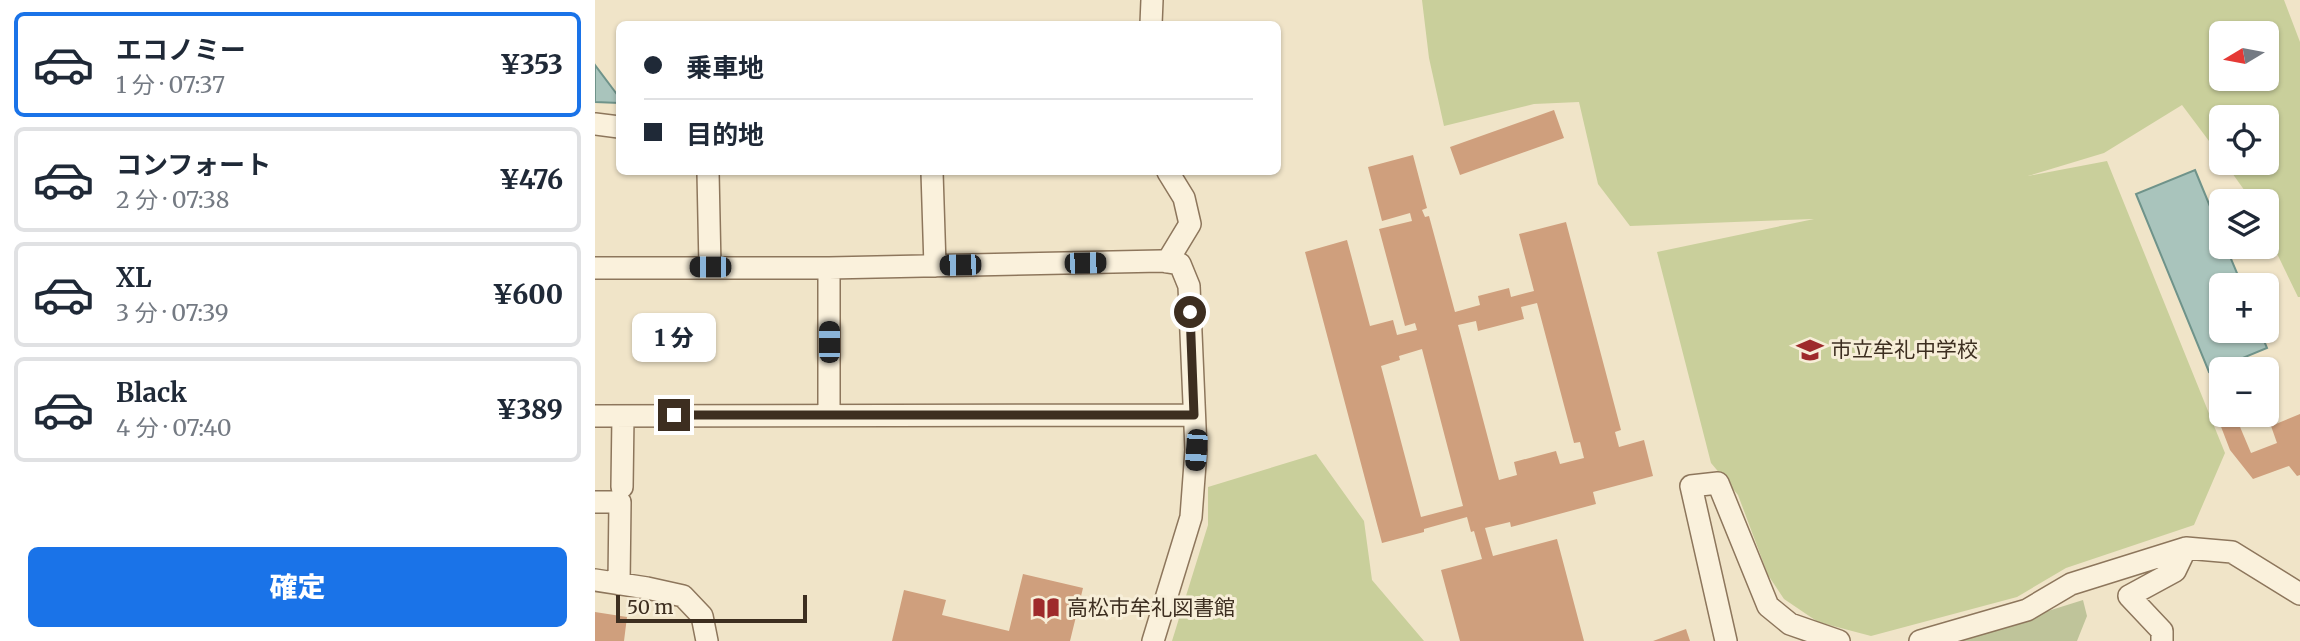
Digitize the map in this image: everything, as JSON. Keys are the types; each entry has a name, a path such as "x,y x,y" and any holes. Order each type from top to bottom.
{"street":[{"path":"1151,21 1152,0"},
{"path":"595,124 616,127"},
{"path":"708,175 710,267"},
{"path":"932,175 935,266"},
{"path":"1167,262 1190,224 1184,198 1170,175"},
{"path":"595,268 1180,264 1189,286 1196,450 1191,517 1153,641"},
{"path":"829,268 829,415"},
{"path":"595,416 1194,415"},
{"path":"622,416 622,487"},
{"path":"1726,641 1691,486 1717,483 1768,606 1790,624 1839,641"},
{"path":"595,502 620,502 619,584"},
{"path":"1920,641 2027,610 2071,584 2186,548 2232,552 2300,594"},
{"path":"2162,641 2162,631 2129,596 2175,571 2186,548"},
{"path":"595,580 683,596 702,616 707,641"}],"green space":[{"path":"1422,0 2284,0 2300,42 2300,297 2279,258 2279,189 2243,189 2234,175 2279,175 2279,105 2209,105 2209,141 2182,105 2104,153 2028,176 2107,161 2209,413 2209,427 2214,427 2225,453 2194,525 2066,568 2017,597 1871,636 1818,622 1784,599 1768,575 1738,495 1711,463 1657,252 1814,219 1630,226 1598,184 1579,102 1534,104 1444,126 1429,58"},
{"path":"1316,454 1364,521 1372,580 1424,641 1172,641 1208,525 1208,487"},
{"path":"2083,600 2087,616 2077,641 1952,641"}],"water":[{"path":"595,65 616,93 616,103 595,102"},
{"path":"2195,170 2209,204 2209,259 2231,259 2237,273 2209,273 2209,343 2265,343 2267,348 2245,357 2209,357 2209,372 2136,194"}],"building":[{"path":"1554,110 1564,138 1460,175 1450,147"},
{"path":"1413,155 1427,208 1422,210 1425,217 1429,216 1455,312 1480,305 1478,296 1509,288 1511,297 1534,291 1519,234 1566,222 1621,430 1615,432 1619,447 1644,440 1653,476 1593,492 1596,504 1511,527 1510,522 1485,528 1493,556 1557,539 1584,641 1460,641 1441,570 1482,559 1467,517 1382,543 1305,252 1347,240 1370,326 1393,320 1397,335 1417,330 1415,323 1405,326 1379,229 1412,221 1410,213 1382,221 1368,167","holes":["1537,303 1574,443 1580,442 1584,458 1560,464 1556,451 1514,462 1517,475 1499,480 1458,325 1476,321 1478,331 1524,319 1521,307","1422,349 1463,506 1421,517 1381,366 1400,360 1399,356"]},
{"path":"2300,414 2300,475 2297,476 2289,466 2253,479 2230,450 2221,427 2240,427 2251,453 2277,443 2271,427 2279,427 2279,423"},
{"name":"高松市牟礼図書館","path":"1023,574 1083,588 1070,641 892,641 904,590 946,600 942,615 1009,631"},
{"path":"595,612 627,617 624,641 595,641"},
{"path":"1686,629 1690,641 1653,641"}],"place":[{"name":"市立牟礼中学校","path":"1810,350"},
{"name":"高松市牟礼図書館","path":"1046,608"}],"route":[{"path":"674,415 1194,415 1190,312"}]}
